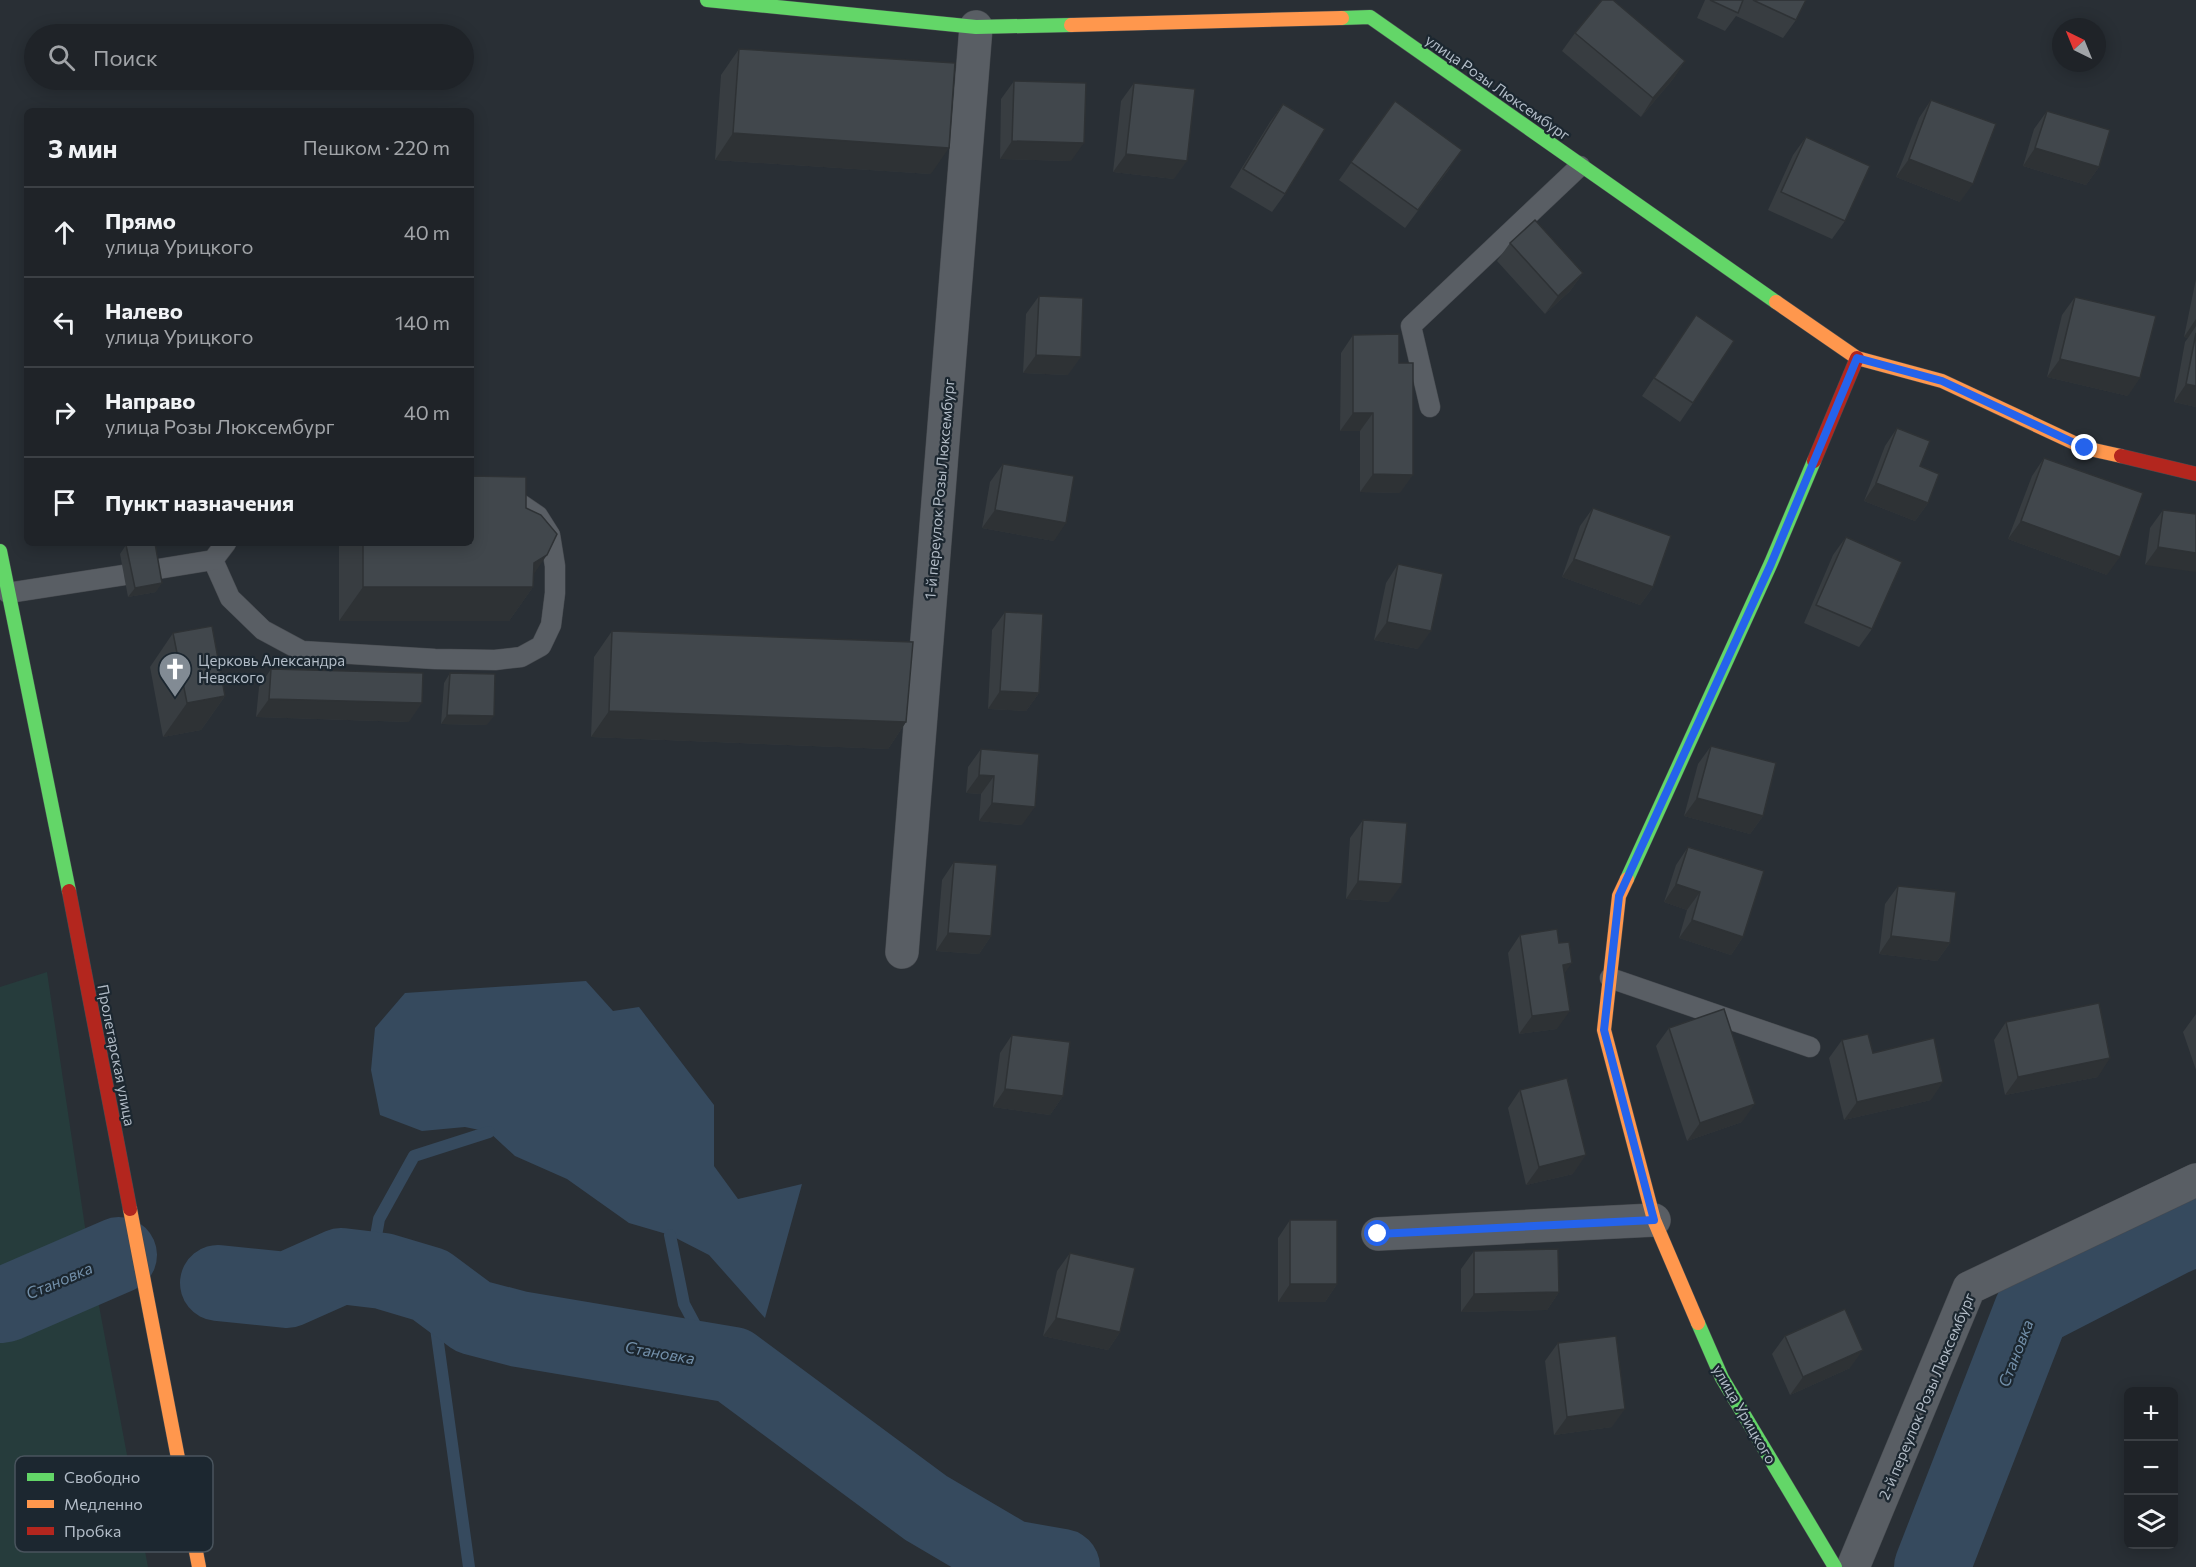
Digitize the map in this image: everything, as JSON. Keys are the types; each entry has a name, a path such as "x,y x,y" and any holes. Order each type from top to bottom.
{"street":[{"name":"улица Розы Люксембург","path":"706,0 976,27 1367,8 1580,166 1857,358 1942,381 2085,448 2196,474"},
{"name":"1-й переулок Розы Люксембург","path":"902,952 976,27"},
{"name":"улица Урицкого","path":"1835,1567 1722,1378 1654,1220 1604,1030 1619,896 1771,564 1857,358"},
{"name":"Пролетарская улица","path":"0,551 43,755 178,1456"},
{"name":"2-й переулок Розы Люксембург","path":"1853,1567 1970,1288 2196,1180"},
{"path":"1378,1234 1654,1220"},
{"name":"Пролетарская улица","path":"196,1552 199,1567"}],"lane":[{"path":"1430,407 1411,326 1580,166"},
{"path":"213,560 230,598 263,630 302,651 447,660 495,660 520,657 541,646 551,625 555,575 550,535 538,516 519,503 485,492 474,492"},
{"path":"152,570 213,560 224,546"},
{"path":"8,593 124,575"},
{"path":"1610,978 1810,1047"}],"green space":[{"path":"47,972 88,1247 127,1456 15,1456 15,1552 145,1552 148,1567 0,1567 0,987"}],"water":[{"path":"586,981 613,1011 639,1007 714,1105 714,1166 738,1199 802,1184 765,1318 709,1255 670,1235 629,1223 567,1179 515,1156 489,1132 465,1127 422,1131 380,1115 371,1070 375,1028 405,993"}],"building":[{"path":"1602,0 1613,0 1685,61 1653,98 1575,33"},
{"path":"1710,0 1743,0 1738,13"},
{"path":"1753,0 1806,0 1796,20"},
{"path":"739,49 955,63 949,148 733,133"},
{"path":"1014,81 1086,83 1084,143 1012,141"},
{"path":"1134,83 1195,89 1187,161 1126,154"},
{"path":"1931,100 1996,124 1973,184 1909,159"},
{"path":"1395,101 1462,150 1418,210 1351,162"},
{"path":"1283,104 1325,129 1285,194 1243,169"},
{"path":"2047,111 2110,130 2099,167 2035,148"},
{"path":"1806,137 1870,166 1845,221 1781,192"},
{"path":"1535,220 1583,273 1558,296 1510,243"},
{"path":"1039,296 1083,298 1081,357 1036,355"},
{"path":"2075,297 2156,316 2140,378 2060,359"},
{"path":"1696,315 1734,341 1693,403 1654,378"},
{"path":"2196,333 2196,386 2186,384"},
{"path":"1399,334 1399,363 1413,363 1413,475 1373,474 1373,413 1353,413 1353,335"},
{"path":"1897,428 1930,441 1920,466 1939,474 1928,503 1876,483"},
{"path":"2044,458 2143,493 2120,557 2021,521"},
{"path":"1003,464 1074,476 1066,523 995,510"},
{"path":"474,476 526,477 526,508 541,515 557,534 547,555 534,563 533,587 363,587 363,546 474,546"},
{"path":"1593,508 1671,536 1653,587 1574,559"},
{"path":"2163,510 2196,514 2196,553 2158,547"},
{"path":"1846,537 1902,562 1872,629 1816,605"},
{"path":"126,546 156,546 162,583 135,588"},
{"path":"1398,564 1443,574 1431,631 1387,622"},
{"path":"1005,612 1043,614 1039,693 1000,691"},
{"path":"212,626 225,696 187,703 173,633"},
{"path":"612,631 913,642 906,722 609,711"},
{"path":"271,669 423,673 422,703 269,699"},
{"path":"450,673 495,674 494,716 447,715"},
{"path":"1711,746 1776,763 1763,816 1697,798"},
{"path":"981,749 1039,754 1035,807 992,803 994,776 979,775"},
{"path":"1363,820 1407,823 1402,884 1358,881"},
{"path":"1688,847 1764,871 1743,937 1692,920 1700,892 1676,884"},
{"path":"954,862 997,865 991,936 948,933"},
{"path":"1898,886 1956,892 1950,943 1891,936"},
{"path":"1557,929 1559,943 1569,942 1572,963 1563,965 1570,1011 1532,1016 1520,935"},
{"path":"2099,1003 2110,1058 2018,1077 2006,1022"},
{"path":"1724,1009 1755,1104 1700,1123 1669,1028"},
{"path":"1868,1034 1873,1053 1934,1038 1943,1082 1857,1102 1842,1040"},
{"path":"1012,1035 1070,1042 1063,1096 1005,1089"},
{"path":"1567,1078 1586,1155 1539,1167 1520,1090"},
{"path":"1290,1220 1337,1220 1337,1284 1290,1284"},
{"path":"1558,1249 1559,1292 1474,1294 1474,1251"},
{"path":"1070,1253 1135,1268 1120,1332 1056,1318"},
{"path":"1845,1309 1863,1350 1803,1377 1785,1336"},
{"path":"1616,1336 1625,1409 1567,1417 1558,1343"}],"waterway":[{"path":"370,1270 379,1219 414,1156 489,1132"},
{"name":"Становка","path":"1932,1567 2032,1310 2196,1228"},
{"path":"670,1235 684,1304 715,1362"},
{"name":"Становка","path":"0,1305 119,1255"},
{"name":"Становка","path":"218,1283 287,1290 341,1266 383,1271 430,1285 473,1317 519,1329 733,1365 926,1508 1011,1558 1062,1567"},
{"path":"430,1285 469,1567"}],"traffic: fast":[{"path":"707,0 976,27 1071,25"},
{"path":"1342,18 1370,17 1776,302"},
{"path":"1627,879 1771,563 1814,461"},
{"path":"0,551 69,891"},
{"path":"1698,1323 1722,1378 1835,1567"}],"traffic: slow":[{"path":"1071,25 1342,18"},
{"path":"1776,302 1857,358 1942,381 2085,448 2121,456"},
{"path":"1627,879 1619,896 1604,1030 1654,1220 1698,1323"},
{"path":"130,1209 178,1456"},
{"path":"196,1552 199,1567"}],"traffic: jam":[{"path":"1814,461 1857,358"},
{"path":"2121,456 2196,474"},
{"path":"69,891 130,1209"}],"place":[{"name":"Церковь Александра Невского","path":"175,698"}],"route":[{"path":"1378,1234 1654,1220 1604,1030 1619,896 1771,564 1857,358 1942,381 2085,448"}]}
